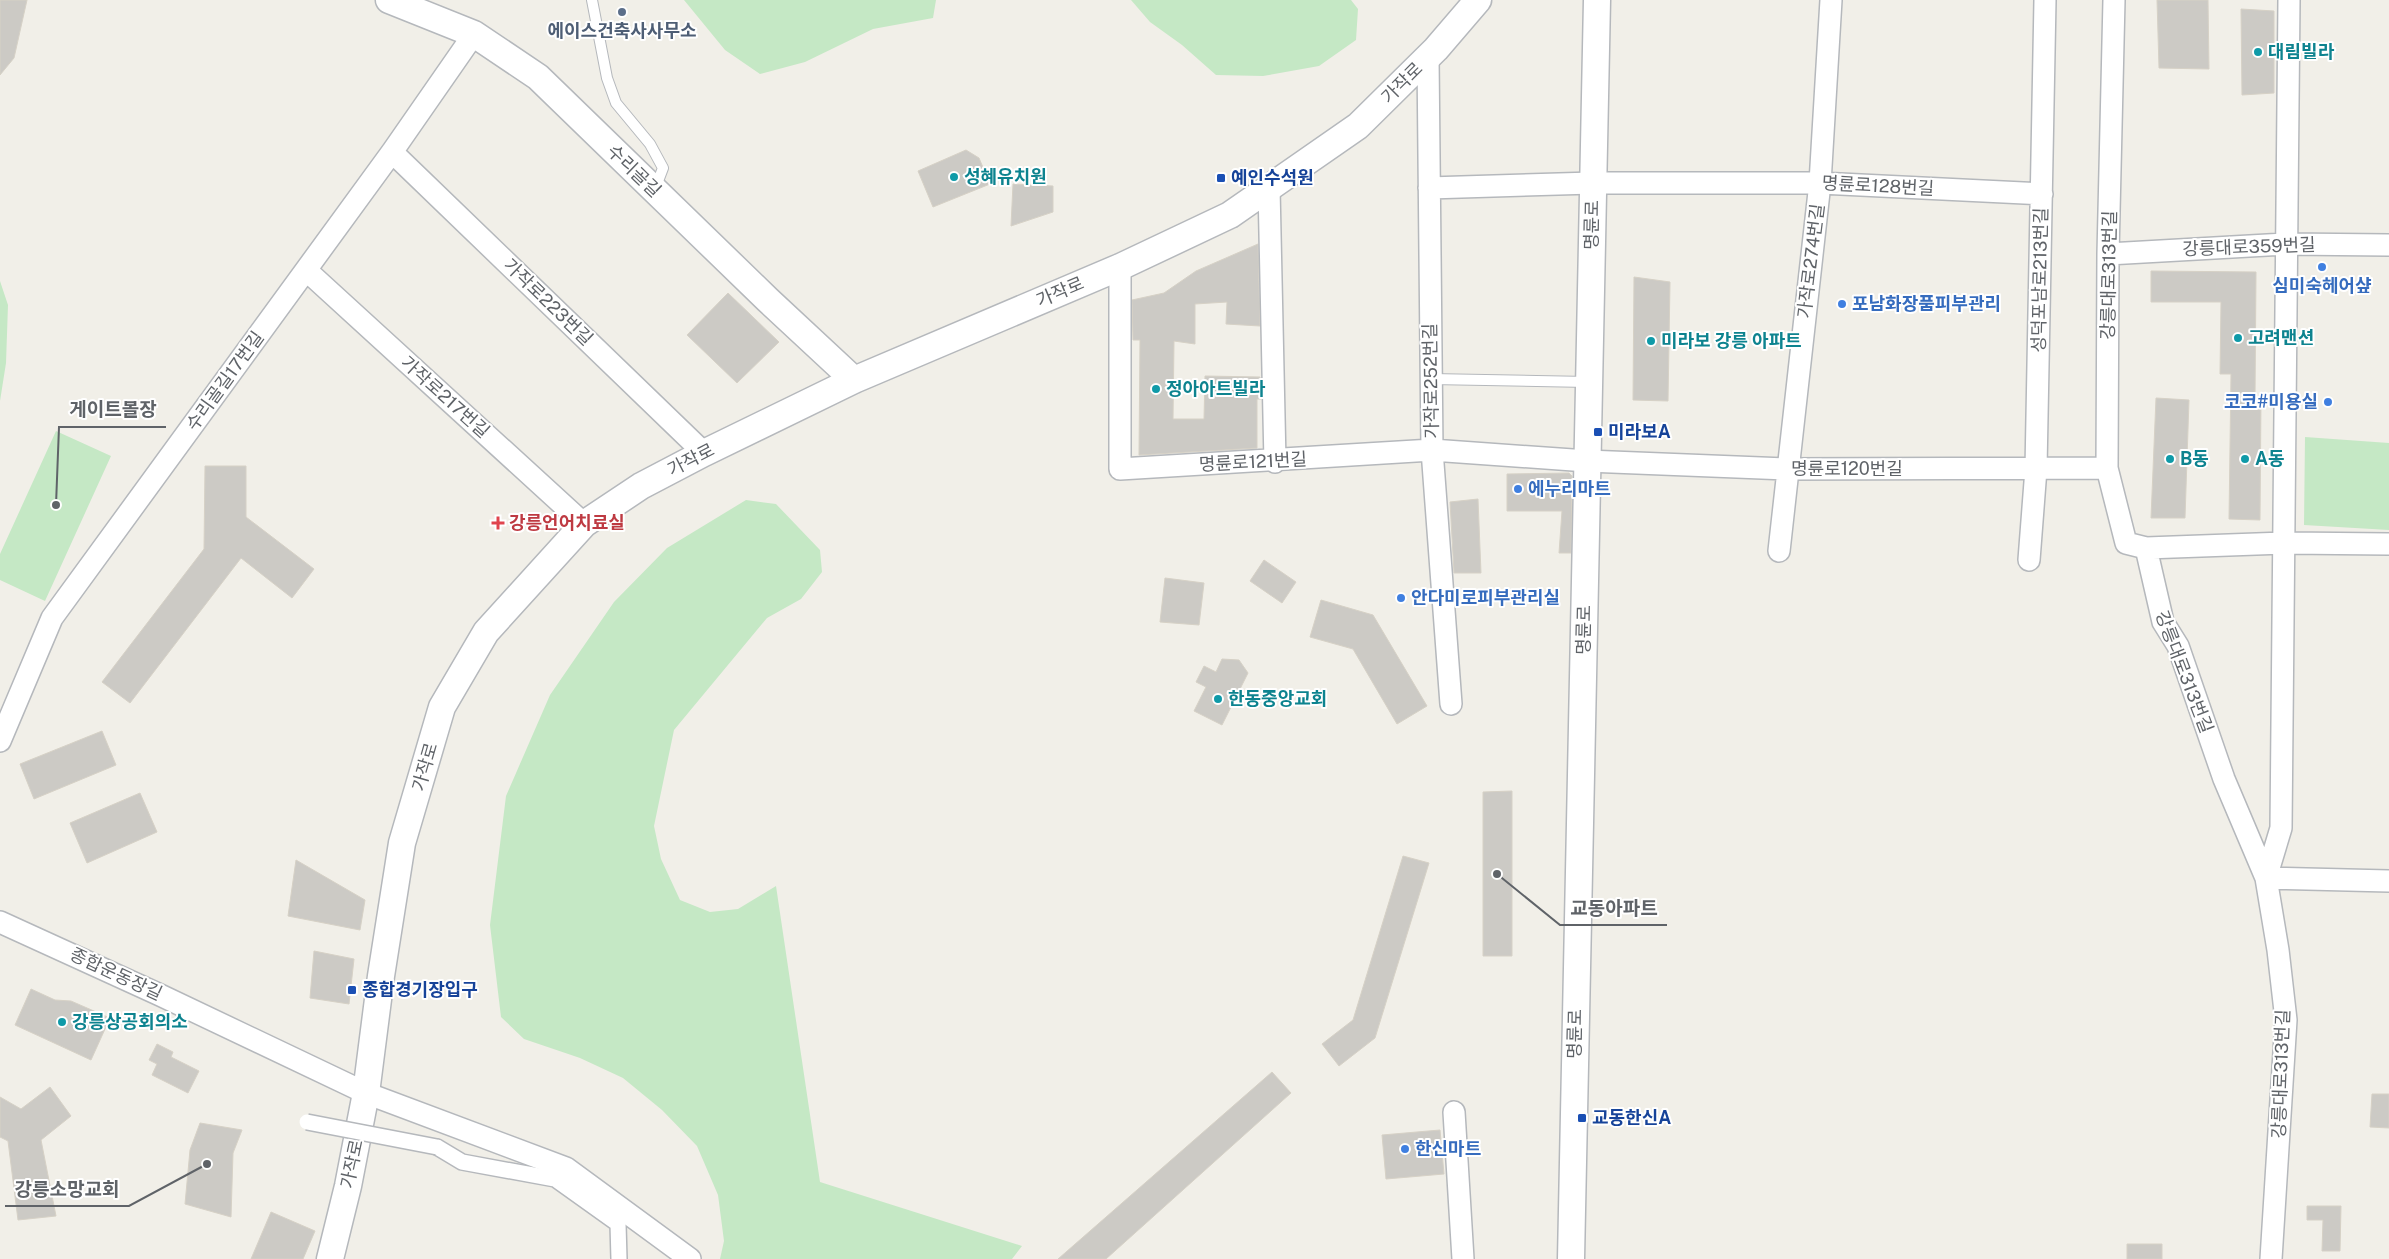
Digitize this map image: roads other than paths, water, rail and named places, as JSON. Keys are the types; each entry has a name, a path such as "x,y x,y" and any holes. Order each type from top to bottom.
{"street":[{"name":"수리골길","path":"389,0 474,34 538,78 854,380"},
{"name":"가작로","path":"330,1259 348,1186 366,1093 381,976 402,843 442,707 486,632 584,524 641,486 854,380 1120,267 1230,215 1358,126 1428,57 1478,0"},
{"name":"명륜로","path":"1571,1259 1597,0"},
{"name":"가작로274번길","path":"1779,551 1820,183 1831,0"},
{"name":"성덕포남로213번길","path":"2029,560 2036,469 2045,0"},
{"name":"강릉대로313번길","path":"2114,0 2108,254 2107,468 2126,543 2146,548 2162,622 2178,646 2224,780 2266,878 2278,950 2286,1020 2271,1259"},
{"path":"2289,0 2285,244 2281,828 2266,878 2389,881"},
{"name":"수리골길17번길","path":"0,741 52,618 392,152 474,34"},
{"name":"가작로252번길","path":"1428,57 1432,450 1451,704"},
{"name":"가작로223번길","path":"392,152 704,453"},
{"name":"명륜로128번길","path":"1429,188 1593,183 1820,183 2042,194"},
{"path":"1269,188 1275,462"},
{"name":"강릉대로359번길","path":"2108,254 2285,244 2389,245"},
{"name":"명륜로121번길","path":"1120,267 1120,469 1275,462 1432,450 1588,461"},
{"name":"가작로217번길","path":"306,270 584,524"},
{"name":"명륜로120번길","path":"1588,461 1787,469 2107,468"},
{"path":"2146,548 2284,544 2389,544"},
{"name":"종합운동장길","path":"0,922 160,995 366,1093 566,1168 690,1259"},
{"path":"1454,1112 1463,1259"},
{"path":"307,1122 437,1147 462,1162 556,1179 618,1224 619,1259"}],"lane":[{"path":"592,0 607,78 616,104 650,144 663,168 654,190"},
{"path":"1431,379 1589,382"}],"place":[{"name":"에이스건축사사무소","path":"622,12"},
{"name":"대림빌라","path":"2258,52"},
{"name":"성혜유치원","path":"954,177"},
{"name":"예인수석원","path":"1221,178"},
{"name":"심미숙헤어샾","path":"2322,267"},
{"name":"포남화장품피부관리","path":"1842,304"},
{"name":"고려맨션","path":"2238,338"},
{"name":"미라보 강릉 아파트","path":"1651,341"},
{"name":"정아아트빌라","path":"1156,389"},
{"name":"코코#미용실","path":"2328,402"},
{"name":"미라보A","path":"1598,432"},
{"name":"B동","path":"2170,459"},
{"name":"A동","path":"2245,459"},
{"name":"에누리마트","path":"1518,489"},
{"name":"게이트볼장","path":"56,505"},
{"name":"강릉언어치료실","path":"498,523"},
{"name":"안다미로피부관리실","path":"1401,598"},
{"name":"한동중앙교회","path":"1218,699"},
{"name":"교동아파트","path":"1497,874"},
{"name":"종합경기장입구","path":"352,990"},
{"name":"강릉상공회의소","path":"62,1022"},
{"name":"교동한신A","path":"1582,1118"},
{"name":"한신마트","path":"1405,1149"},
{"name":"강릉소망교회","path":"207,1164"}]}
